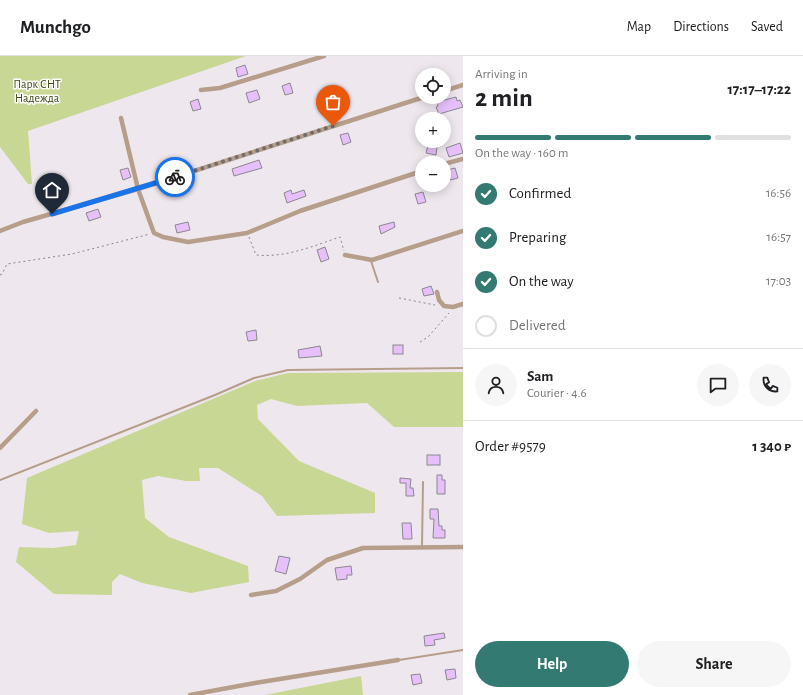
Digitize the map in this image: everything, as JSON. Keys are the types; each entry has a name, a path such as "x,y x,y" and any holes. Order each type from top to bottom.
{"street":[{"path":"201,90 220,88 324,56"},
{"path":"451,88 463,84"},
{"path":"0,231 23,222 138,189 415,100"},
{"path":"121,118 138,189 154,233 163,237 188,242 249,233 308,208 415,173"},
{"path":"451,162 463,159"},
{"path":"345,255 371,260 463,231"},
{"path":"437,292 439,300 444,306 453,307 463,304"},
{"path":"0,448 36,412"},
{"path":"251,595 276,590 300,579 327,560 347,552 378,547 463,547"},
{"path":"190,695 398,660"}],"lane":[{"path":"371,260 378,282"},
{"path":"0,480 261,376 288,370 463,368"},
{"path":"422,547 423,482"},
{"path":"398,660 463,650"}],"path":[{"path":"0,275 7,264 72,254 154,233"},
{"path":"249,233 256,255 270,256 297,252 340,237 345,255"},
{"path":"399,298 444,306"},
{"path":"420,342 428,337 446,318 453,307"}],"green space":[{"name":"Парк СНТ Надежда","path":"0,56 246,56 28,131 32,184 28,184 0,147"},
{"path":"463,372 463,427 394,427 367,403 297,406 271,399 257,405 258,419 299,461 375,493 375,513 277,516 262,496 218,468 199,468 200,481 186,481 158,476 142,480 145,518 169,537 248,566 249,582 191,593 142,583 120,574 112,582 112,595 54,594 16,562 19,547 53,548 76,545 79,531 49,533 22,524 27,478 255,381 288,373"},
{"path":"361,676 363,695 265,695"}],"building":[{"path":"245,65 248,74 238,77 236,68"},
{"path":"290,83 293,93 285,95 282,86"},
{"path":"257,90 260,99 249,103 246,93"},
{"path":"456,97 457,101 460,100 463,107 446,112 438,112 436,107 438,106 438,104 451,104 451,98"},
{"path":"198,99 201,109 193,111 190,102"},
{"path":"348,133 351,142 343,145 340,135"},
{"path":"460,143 463,153 449,156 446,148 451,148 451,146"},
{"path":"427,148 437,148 436,155 426,153"},
{"path":"259,160 262,168 234,176 232,169"},
{"path":"128,168 131,177 123,180 120,170"},
{"path":"455,168 458,178 451,180 451,169"},
{"path":"291,190 292,194 304,190 306,196 287,203 284,193"},
{"path":"423,192 426,202 418,204 415,194"},
{"path":"98,209 101,217 89,221 86,213"},
{"path":"188,222 190,230 177,233 175,225"},
{"path":"394,222 395,227 381,234 379,226"},
{"path":"325,247 329,259 321,262 317,250"},
{"path":"431,286 434,294 424,296 422,289"},
{"path":"256,330 257,340 248,341 246,332"},
{"path":"393,345 403,345 403,354 393,354"},
{"path":"320,346 322,356 299,358 298,350"},
{"path":"427,455 440,455 440,465 427,465"},
{"path":"437,475 442,475 442,480 445,480 445,494 437,494"},
{"path":"400,478 411,479 410,488 413,488 414,496 406,496 406,483 400,483"},
{"path":"430,509 438,509 439,526 442,526 442,530 445,530 445,538 433,538 434,519 430,519"},
{"path":"402,523 411,523 412,539 403,539"},
{"path":"279,556 290,558 286,574 275,571"},
{"path":"351,566 352,575 347,575 347,579 337,580 335,568"},
{"path":"444,633 445,638 434,640 435,645 425,646 424,636"},
{"path":"455,669 456,678 447,680 445,670"},
{"path":"420,674 422,683 413,685 411,675"}],"way so far":[{"path":"175,177 242,154 333,126"}],"route":[{"path":"52,214 175,177"}]}
